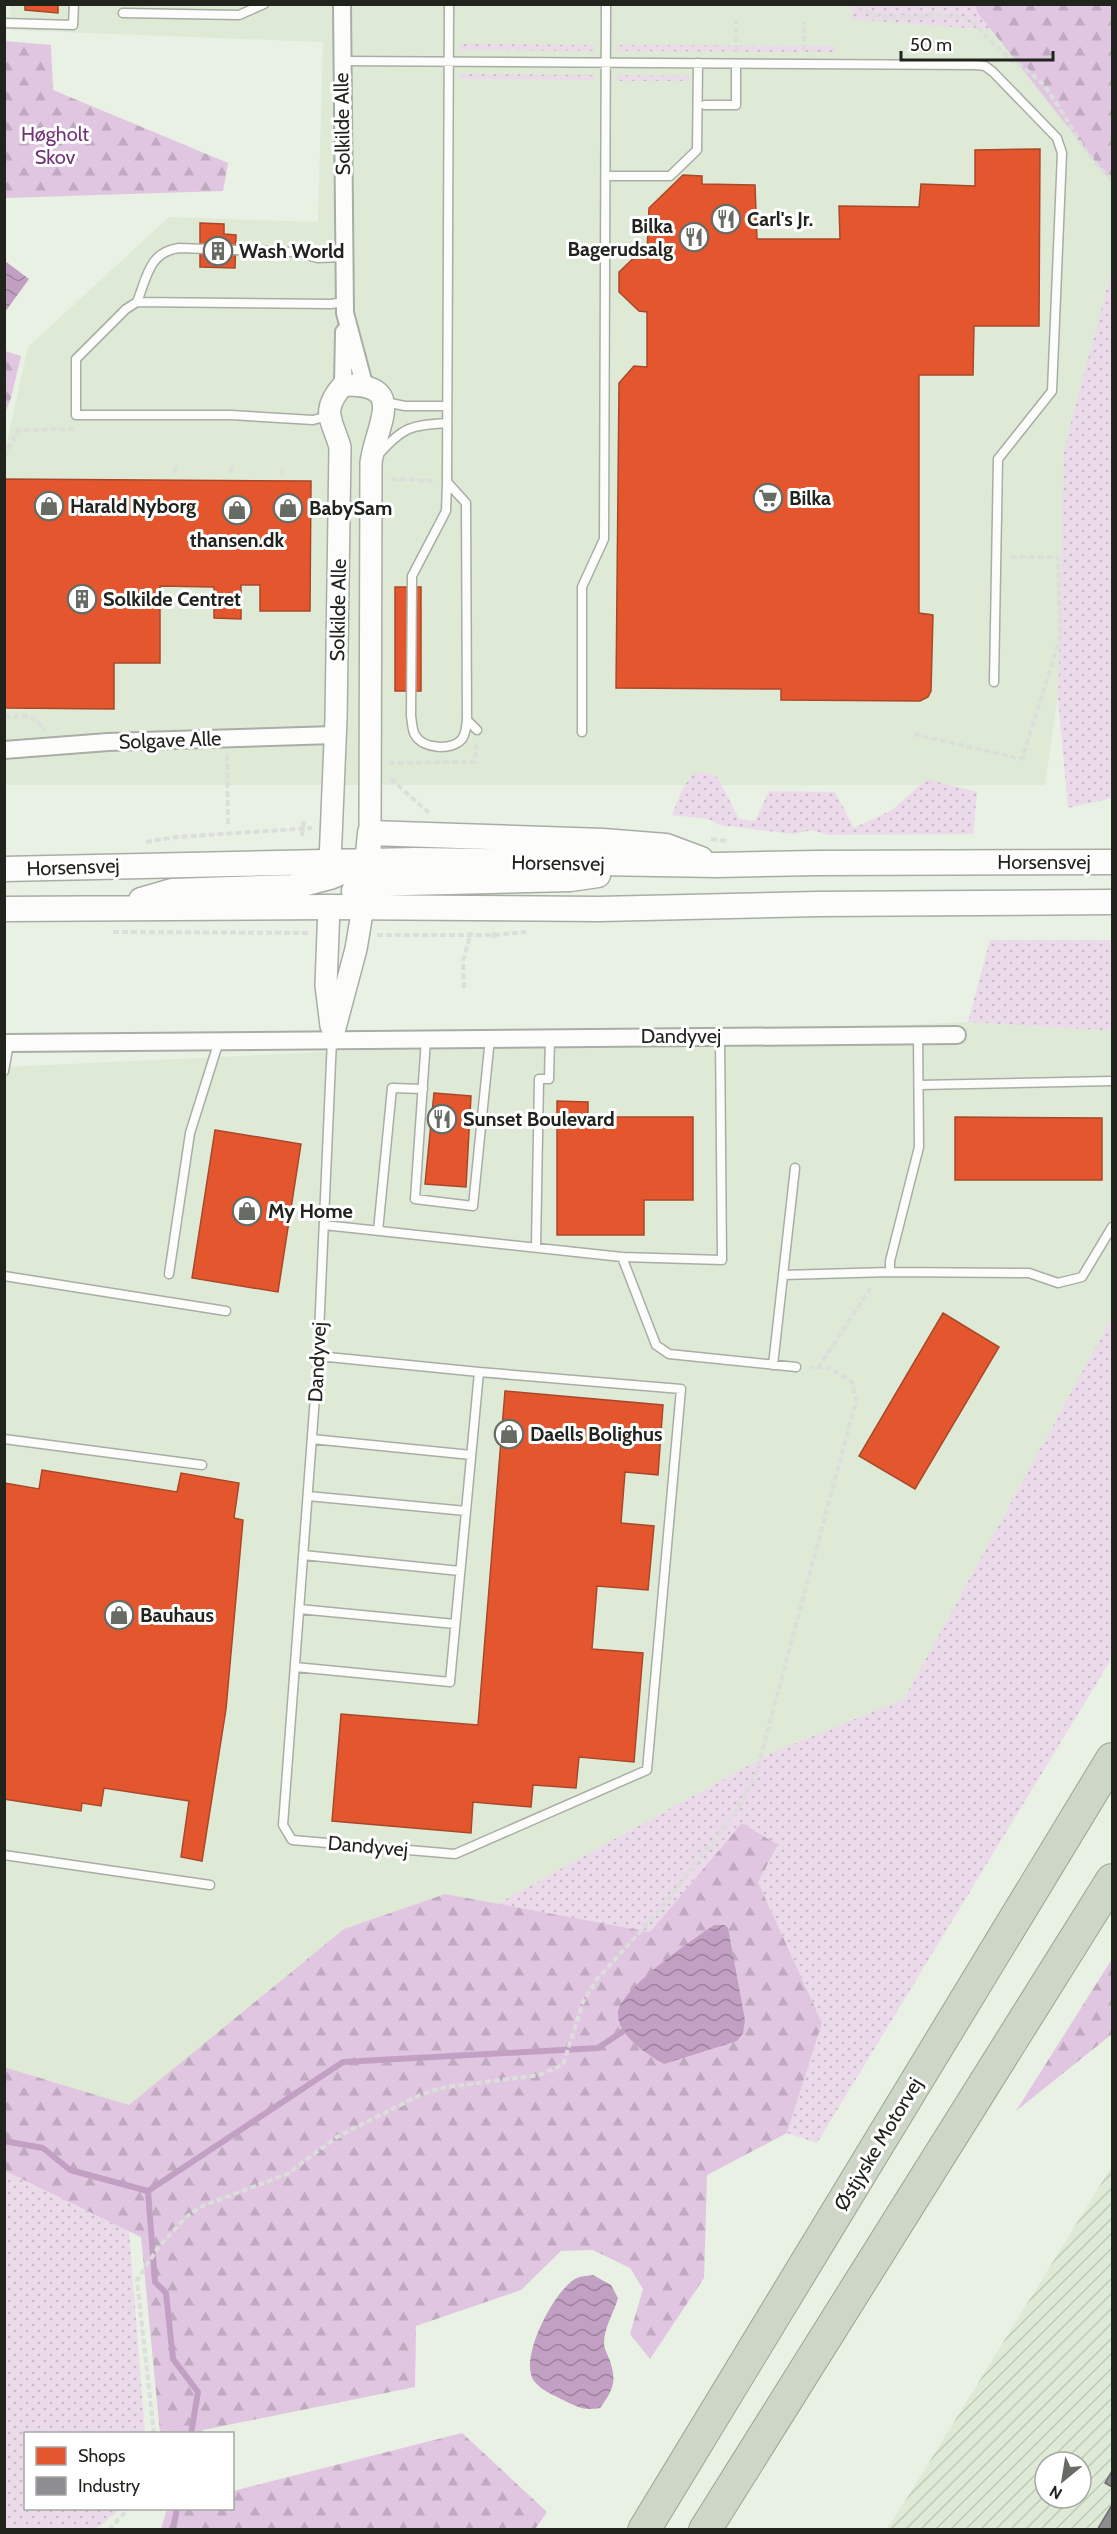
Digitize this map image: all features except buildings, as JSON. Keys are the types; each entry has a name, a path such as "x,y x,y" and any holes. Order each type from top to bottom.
{"highway":[{"name":"Østjyske Motorvej","path":"644,2529 1113,1759"},
{"path":"705,2529 1113,1880"}],"main road":[{"path":"366,884 370,833 603,841 666,846 717,865"},
{"name":"Horsensvej","path":"4,909 329,907 366,884 663,864 1113,862"},
{"path":"4,878 40,868"},
{"name":"Horsensvej","path":"4,869 330,870 366,884 599,909 1113,902"},
{"path":"113,908 172,891 292,887 330,870 329,907"},
{"path":"950,903 988,888 1113,886"}],"street":[{"name":"Solkilde Alle","path":"342,4 344,308 353,385"},
{"path":"328,416 330,403 353,385 377,391 382,402"},
{"name":"Solkilde Alle","path":"370,833 378,770 371,463 372,448 382,426 382,402"},
{"name":"Solkilde Alle","path":"328,416 340,447 335,735 330,870"},
{"name":"Solgave Alle","path":"4,750 108,742 335,735"},
{"name":"Dandyvej","path":"332,1039 359,934 366,884"},
{"name":"Dandyvej","path":"329,907 326,934 326,985 332,1039"},
{"name":"Dandyvej","path":"7,1043 957,1035"}],"lane":[{"path":"4,23 73,25 74,4"},
{"path":"123,13 239,15 264,4"},
{"path":"447,482 466,502 467,720 466,731 461,740 450,746 441,746 425,744 415,735 411,716 412,576 446,511 449,4"},
{"path":"582,732 582,587 604,540 606,4"},
{"path":"341,61 985,66 1057,138 1062,153 1052,391 999,459 994,682"},
{"path":"606,176 670,176 697,150 698,63"},
{"path":"705,105 736,105 736,64"},
{"path":"137,302 154,260 165,250 178,248 294,252 318,258 343,257"},
{"path":"328,416 313,420 231,415 76,415 76,359 126,309 137,302 331,304 344,308"},
{"path":"382,402 405,406 447,406"},
{"path":"371,463 402,432 416,424 447,423"},
{"path":"467,720 477,730"},
{"path":"890,1272 890,1261 919,1147 918,1035"},
{"path":"324,1225 622,1257 722,1260 720,1036"},
{"path":"536,1247 539,1079 549,1079 550,1037"},
{"path":"426,1038 415,1199 473,1206 490,1038"},
{"name":"Dandyvej","path":"332,1039 318,1356 283,1825 292,1840 455,1854 647,1770 681,1389 479,1372"},
{"path":"168,1274 190,1133 219,1040"},
{"name":"Dandyvej","path":"4,1071 7,1043"},
{"path":"919,1085 1113,1081"},
{"path":"378,1231 392,1088 423,1089"},
{"path":"773,1365 795,1168"},
{"path":"783,1275 890,1272 1029,1273 1058,1283 1082,1277 1113,1227"},
{"path":"622,1257 656,1345 669,1354 796,1367"},
{"path":"4,1276 226,1311"},
{"path":"295,1667 450,1682 479,1372 318,1356"},
{"path":"4,1439 202,1465"},
{"path":"312,1439 471,1455"},
{"path":"308,1496 466,1511"},
{"path":"303,1556 460,1570"},
{"path":"299,1609 455,1624"},
{"path":"4,1855 210,1885"}],"path":[{"path":"736,21 736,64"},
{"path":"804,22 804,64"},
{"path":"4,457 18,430 75,429"},
{"path":"175,473 176,465"},
{"path":"231,467 231,474"},
{"path":"282,475 283,467"},
{"path":"386,479 447,482"},
{"path":"914,734 1022,759 1060,638 1058,557 996,557"},
{"path":"4,717 30,716 49,734"},
{"path":"227,739 228,827"},
{"path":"378,770 476,762"},
{"path":"378,770 431,814"},
{"path":"302,836 304,821"},
{"path":"177,831 178,844"},
{"path":"464,988 463,961 471,928"},
{"path":"494,928 494,941"},
{"path":"359,934 494,935 529,931"},
{"path":"104,932 326,934"},
{"path":"818,1368 872,1286 890,1272"},
{"path":"154,2432 137,2280 158,2248 185,2218 200,2207 287,2174 337,2137 420,2095 440,2088 539,2075 563,2065 583,2002 597,1979 659,1911 736,1812 756,1774 856,1401 852,1382 830,1368 796,1367"},
{"path":"109,2529 127,2510"}],"shaded area":[{"path":"10,5 975,5 978,13 1112,183 1112,325 1045,785 5,785 4,455 28,347 169,217 318,222 323,42 11,30"},
{"path":"851,5 983,5 992,30 852,19"},
{"path":"460,44 594,45 594,51 460,50"},
{"path":"617,45 835,46 834,52 617,51"},
{"path":"460,74 594,75 594,80 460,79"},
{"path":"617,75 690,76 690,81 617,81"},
{"path":"1112,269 1112,798 1068,808 1058,700 1064,449"},
{"path":"693,773 711,773 718,778 739,819 755,821 769,791 835,792 854,828 892,810 927,779 977,792 973,834 828,835 812,830 793,834 720,825 708,819 672,815 681,792"},
{"path":"990,940 1112,940 1112,1031 968,1022"},
{"path":"968,1022 1112,1031 1112,1317 904,1699 769,1754 495,1905 445,1894 344,1929 129,2105 5,2067 4,1067"},
{"path":"1112,1317 1112,1658 817,2143 787,2133 822,2023 758,1882 778,1846 742,1824 650,1932 495,1905 769,1754 904,1699"},
{"path":"1112,2166 1112,2529 886,2530 907,2498"},
{"path":"4,2171 129,2231 145,2432 24,2432 24,2510 120,2510 96,2529 5,2529"}],"green space":[{"path":"975,5 1112,5 1112,183 978,13"},
{"name":"Høgholt Skov","path":"5,41 51,45 53,90 228,163 223,191 5,198"},
{"path":"5,351 21,356 5,413"},
{"path":"742,1823 778,1845 758,1882 822,2023 787,2133 707,2175 704,2278 650,2359 630,2334 643,2289 630,2268 593,2250 561,2251 521,2290 416,2326 415,2387 203,2430 202,2432 160,2432 141,2237 5,2171 4,2067 129,2105 344,1929 445,1894 650,1932"},
{"path":"1112,1959 1112,2034 1016,2111"},
{"path":"462,2433 547,2512 535,2529 161,2529 167,2510 234,2510 234,2491"}],"water":[{"path":"5,261 29,279 5,312"},
{"path":"714,1925 725,1925 728,1928 745,2020 743,2033 737,2041 664,2064 635,2044 623,2031 618,2015 621,2005 629,1993 658,1966"},
{"path":"593,2275 611,2285 618,2298 604,2337 605,2350 612,2368 612,2386 600,2408 588,2409 571,2404 539,2386 530,2371 534,2342 557,2297 575,2279"}],"waterway":[{"path":"4,2141 43,2148 70,2170 148,2191 343,2062 598,2048 622,2032"},
{"path":"148,2191 155,2282 166,2293 173,2359 198,2392 191,2432"},
{"path":"173,2530 177,2510"}],"place":[{"name":"Carl's Jr.","path":"726,219"},
{"name":"Bilka Bagerudsalg","path":"694,237"},
{"name":"Wash World","path":"218,251"},
{"name":"Bilka","path":"768,498"},
{"name":"Harald Nyborg","path":"49,506"},
{"name":"BabySam","path":"288,508"},
{"name":"thansen.dk","path":"237,510"},
{"name":"Solkilde Centret","path":"82,599"},
{"name":"Sunset Boulevard","path":"442,1119"},
{"name":"My Home","path":"247,1211"},
{"name":"Daells Bolighus","path":"509,1434"},
{"name":"Bauhaus","path":"119,1615"}]}
